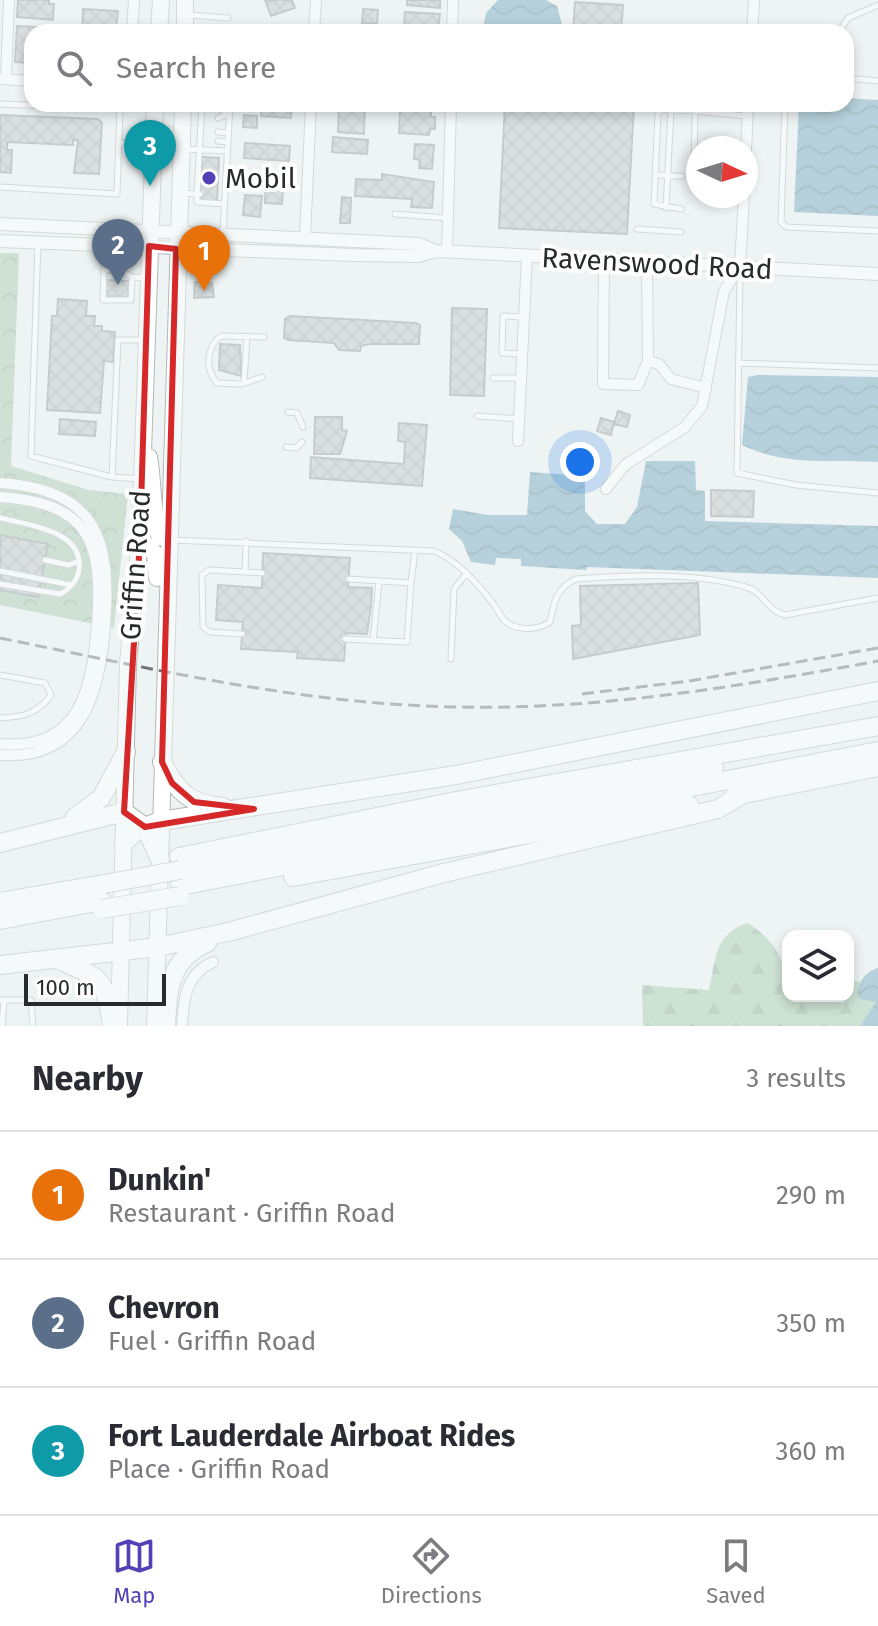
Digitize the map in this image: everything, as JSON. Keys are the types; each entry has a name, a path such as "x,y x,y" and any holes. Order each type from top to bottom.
{"highway":[{"path":"124,842 153,824 456,775 878,691"},
{"path":"180,877 456,801 878,726"},
{"path":"0,920 103,891 878,736"},
{"path":"0,902 103,891 878,751"},
{"path":"62,825 101,798 126,752"},
{"path":"162,762 172,783 194,802 254,809"},
{"path":"180,877 464,848 878,767"},
{"path":"0,965 158,947 218,934 444,873 718,809 743,794"},
{"path":"0,843 62,825 124,812 153,824"},
{"path":"153,824 160,859"},
{"path":"0,890 103,891"},
{"path":"0,930 103,891"},
{"path":"166,1026 173,972 193,949 218,934"},
{"path":"56,959 86,969 100,983 108,999 112,1026"}],"main road":[{"path":"160,24 161,0"},
{"name":"Griffin Road","path":"119,1026 128,656 140,539 146,340 139,304 140,278 149,238 155,112"},
{"name":"Griffin Road","path":"153,824 162,762 182,112"},
{"path":"143,432 155,484 154,524 160,537 167,539"},
{"path":"140,539 155,553 157,606 165,622"},
{"path":"155,1026 160,859"}],"street":[{"path":"9,0 3,79 24,80"},
{"path":"132,24 134,0"},
{"path":"314,24 316,0"},
{"path":"452,24 453,0"},
{"path":"752,24 754,0"},
{"path":"305,237 311,112"},
{"path":"441,251 448,218 451,112"},
{"path":"747,136 748,112"},
{"path":"606,489 625,465 685,427 702,406 724,291 740,266 743,208"},
{"path":"0,224 149,238"},
{"name":"Ravenswood Road","path":"149,238 177,231 305,237 419,244 441,251 878,274"},
{"path":"0,241 105,244 149,238"},
{"name":"Ravenswood Road","path":"149,238 176,249 419,256 441,251"},
{"path":"518,441 527,256"},
{"path":"604,259 603,384 638,385 648,361 647,262"},
{"path":"648,361 659,364 671,379 706,388"},
{"path":"0,483 44,489 80,511 102,544 109,586 101,676 90,707 80,723 42,750 0,755"},
{"path":"0,497 40,502 73,519 93,549 100,586 92,678 84,701 70,720 50,735 29,743 0,744"},
{"path":"182,1026 189,983 198,970 213,962"}],"lane":[{"path":"844,24 848,18 878,5"},
{"path":"185,7 228,18"},
{"path":"854,79 878,81"},
{"path":"0,104 24,105"},
{"path":"0,187 117,194 120,112"},
{"path":"205,112 197,202 224,204"},
{"path":"661,112 658,113 654,204 681,209"},
{"path":"666,208 671,112"},
{"path":"695,112 695,136"},
{"path":"706,112 748,116"},
{"path":"785,112 781,222 786,227 878,231"},
{"path":"218,113 229,113 226,178 221,195 224,204 223,233"},
{"path":"218,132 228,133"},
{"path":"218,141 228,142"},
{"path":"119,143 153,143"},
{"path":"180,149 227,151"},
{"path":"219,168 226,168"},
{"path":"179,172 199,172"},
{"path":"655,175 682,176"},
{"path":"218,178 226,178"},
{"path":"178,193 199,194"},
{"path":"395,214 448,218"},
{"path":"637,229 681,232"},
{"path":"39,241 31,456 112,477 141,479"},
{"path":"105,244 103,300 119,298 139,304"},
{"path":"740,266 737,473 796,485 878,493"},
{"path":"104,270 120,270 140,278"},
{"path":"120,270 120,280"},
{"path":"522,354 502,353 503,316 524,317"},
{"path":"262,377 227,386 217,383 209,367 209,354 215,340 221,336 264,337"},
{"path":"244,383 247,337"},
{"path":"112,477 118,340 146,340"},
{"path":"738,363 878,368"},
{"path":"493,378 521,378"},
{"path":"288,412 297,413 303,427"},
{"path":"477,416 520,419"},
{"path":"286,447 296,448 302,442"},
{"path":"0,518 56,533 71,544 79,561 78,575 72,585 53,595 0,584"},
{"path":"167,539 415,550 446,556 466,574 505,621 519,628 541,627 550,622 556,595 565,584 576,579 703,578 750,587 772,611 785,615 878,598"},
{"path":"245,572 246,541"},
{"path":"345,639 407,642 415,550"},
{"path":"45,560 69,565 79,561"},
{"path":"242,634 210,632 203,627 202,575 209,570 262,573"},
{"path":"0,571 72,585"},
{"path":"451,659 454,589 466,574"},
{"path":"349,579 411,583"},
{"path":"373,641 379,581"},
{"path":"0,675 45,683 51,695 43,706 22,717 0,718"},
{"path":"2,1026 2,1000 31,1000 33,1026"}],"highlighted area":[{"path":"149,246 176,249 162,762 172,783 194,802 254,809 145,827 124,812 140,539"}],"green space":[{"path":"0,253 19,253 11,466 89,490 128,494 114,628 0,605"},
{"path":"747,923 757,929 778,954 782,963 782,1002 854,1002 854,981 860,982 857,993 877,1001 860,1026 643,1026 642,985 709,990 718,949 736,928"}],"water":[{"path":"498,0 546,0 557,6 562,24 484,24 486,13"},
{"path":"854,98 878,100 878,216 794,212 799,112 854,112"},
{"path":"748,377 878,377 878,462 775,457 742,445"},
{"path":"646,461 695,461 696,490 705,491 705,521 878,526 878,578 587,567 586,570 521,566 521,559 496,558 495,565 471,562 462,541 449,529 453,509 488,515 527,515 530,472 585,476 585,511 597,524 625,524 637,507"},
{"path":"878,968 878,1026 860,1026 876,1002 860,999 858,988 866,974"}],"building":[{"path":"18,0 49,0 49,4 54,4 53,20 17,17"},
{"path":"265,0 292,0 295,8 271,16"},
{"path":"407,0 440,0 440,8 407,5"},
{"path":"575,2 623,5 622,24 574,24"},
{"path":"83,9 118,11 117,24 82,24"},
{"path":"363,9 378,10 377,24 362,23"},
{"path":"405,12 440,14 439,24 404,24"},
{"path":"17,26 24,26 24,63 15,62"},
{"path":"261,112 291,112 291,118 261,116"},
{"path":"339,112 365,112 364,134 338,132"},
{"path":"400,112 431,112 431,117 435,117 435,129 430,129 429,135 399,133"},
{"path":"505,112 634,112 627,234 499,228"},
{"path":"0,115 98,119 102,123 99,174 74,173 78,140 73,140 73,145 7,142 7,150 12,150 11,173 0,172"},
{"path":"244,115 257,116 257,128 243,127"},
{"path":"333,137 368,140 367,154 332,152"},
{"path":"245,143 290,146 289,161 244,158"},
{"path":"415,144 434,145 432,169 419,168 420,160 414,159"},
{"path":"202,157 219,158 217,202 200,201"},
{"path":"266,171 284,172 282,204 265,203"},
{"path":"382,174 434,182 432,208 411,207 412,199 355,196 356,179 382,180"},
{"path":"245,195 262,196 260,217 243,215"},
{"path":"342,197 351,198 350,223 340,223"},
{"path":"106,280 129,281 128,297 106,296"},
{"path":"195,282 212,283 214,297 194,298"},
{"path":"58,299 87,301 86,316 95,316 94,326 102,326 102,331 115,332 113,362 104,361 100,413 47,410 52,316 57,316"},
{"path":"452,308 487,309 484,396 450,395"},
{"path":"290,316 416,323 420,325 419,344 369,344 361,346 360,351 339,350 334,343 288,340 284,338 285,319"},
{"path":"220,344 240,345 241,376 219,370"},
{"path":"618,411 630,415 627,427 614,424"},
{"path":"315,417 342,417 342,430 347,431 340,454 314,454"},
{"path":"601,418 614,422 611,435 597,431"},
{"path":"60,419 96,422 95,436 59,434"},
{"path":"399,423 427,425 422,486 310,478 311,457 404,464 405,442 398,441"},
{"path":"711,490 754,491 753,517 711,516"},
{"path":"0,535 48,544 38,597 0,590"},
{"path":"263,553 350,558 348,587 372,588 371,606 367,634 346,633 344,661 297,658 298,652 241,649 243,622 216,620 218,585 262,588"},
{"path":"698,583 700,635 573,659 572,626 581,625 580,586"}],"railway":[{"path":"0,638 152,669 304,695 407,705 468,707 644,698 878,661"},
{"path":"582,694 689,681 878,648"}],"place":[{"name":"Mobil","path":"209,178"},
{"name":"Fort Lauderdale Airboat Rides","path":"150,186"},
{"name":"Chevron","path":"118,285"},
{"name":"Dunkin'","path":"204,291"}]}
